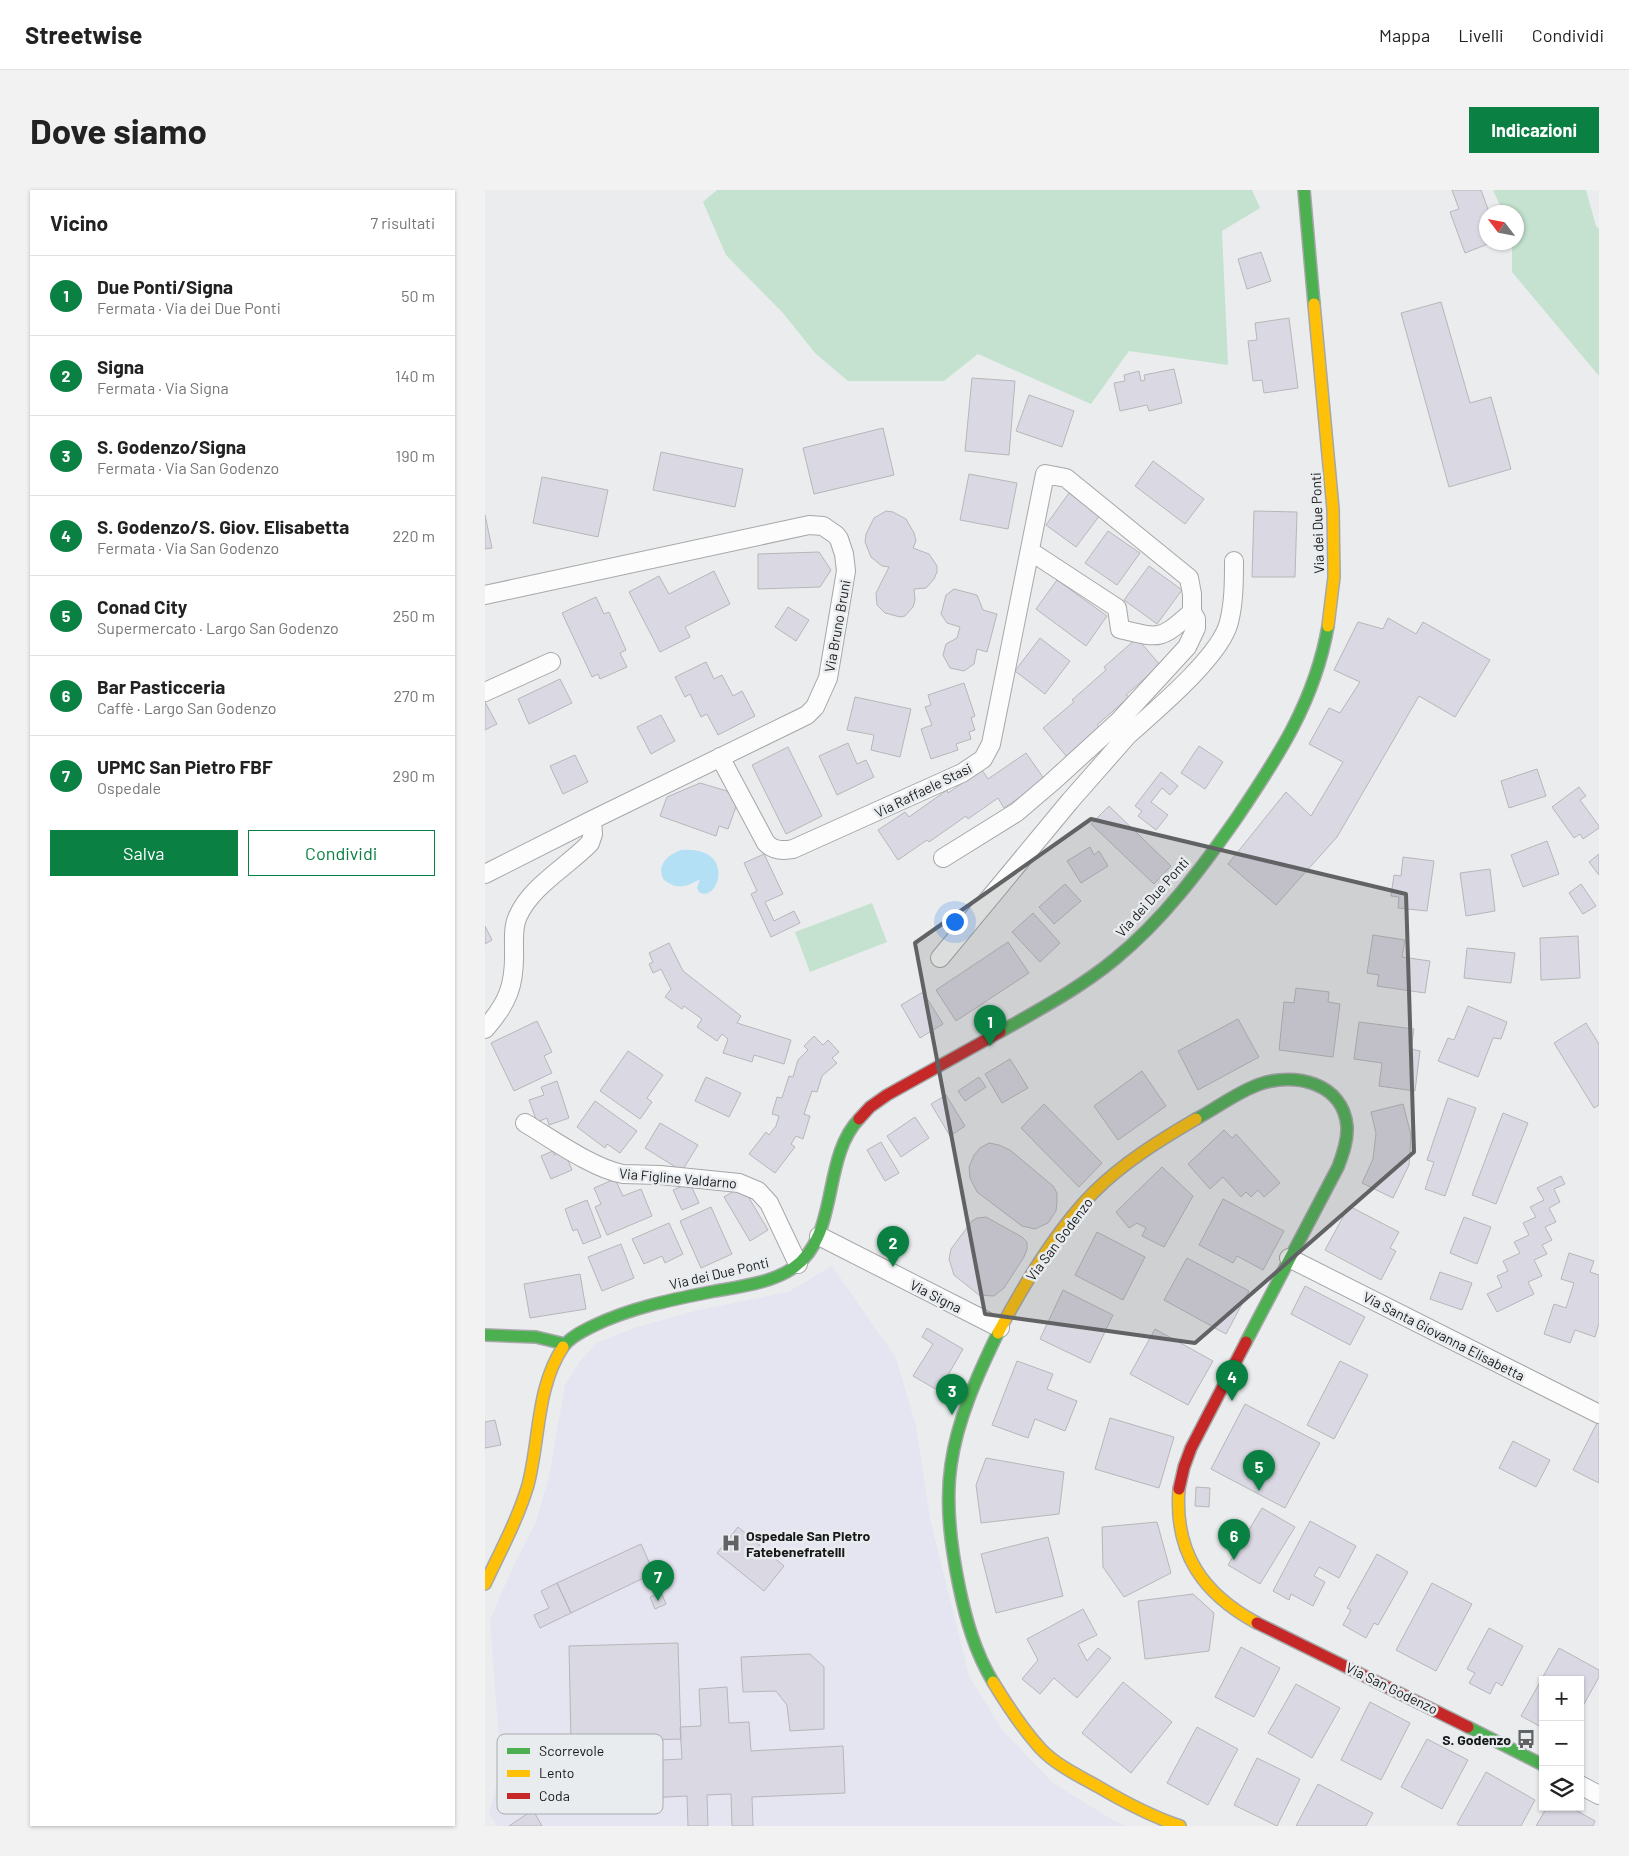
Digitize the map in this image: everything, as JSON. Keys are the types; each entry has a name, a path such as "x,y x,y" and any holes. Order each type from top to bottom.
{"street":[{"name":"Via dei Due Ponti","path":"485,1584 508,1534 527,1485 545,1393 553,1366 565,1344 589,1328 621,1313 674,1299 758,1282 782,1274 798,1264 819,1236 837,1157 846,1135 858,1118 885,1097 1053,1002 1094,976 1123,952 1169,905 1218,844 1272,765 1303,710 1316,676 1324,650 1333,592 1335,551 1329,461 1304,190"},
{"name":"Via Raffaele Stasi","path":"721,756 766,843 774,849 783,851 793,849 871,815 961,773 978,763 986,754 991,744 1045,474 1065,478 1189,578 1192,594 1192,612"},
{"name":"Via Bruno Bruni","path":"485,595 797,526 819,525 830,530 839,539 841,544 846,571 828,678 815,707 807,715 485,874"},
{"path":"940,958 1070,801 1187,647 1196,628 1197,619 1192,612 1170,631 1153,637 1120,629 1117,608 1030,551"},
{"path":"943,858 1017,812 1123,729 1171,696 1202,665 1222,638 1229,623 1234,587 1234,561"},
{"path":"485,692 551,662"},
{"path":"485,1029 503,1006 512,986 515,957 514,930 518,916 532,896 590,843 593,834 592,820"},
{"name":"Via San Godenzo","path":"1180,1826 1152,1817 1138,1810 1050,1757 1035,1742 990,1678 975,1646 961,1596 949,1502 950,1475 955,1445 962,1422 1000,1328 1023,1288 1071,1219 1107,1181 1143,1152 1178,1129 1261,1084 1292,1080 1315,1084 1331,1092 1345,1111 1348,1122 1347,1142 1341,1160 1195,1439 1184,1466 1177,1514 1185,1550 1203,1581 1220,1598 1240,1612 1265,1627 1462,1723 1539,1763"},
{"name":"Via Figline Valdarno","path":"525,1123 597,1166 611,1172 732,1182 753,1188 764,1196 769,1203 798,1264"},
{"name":"Via Signa","path":"819,1236 1000,1328"},
{"name":"Via Santa Giovanna Elisabetta","path":"1289,1258 1599,1414"},
{"path":"485,1335 536,1337 565,1344"},
{"path":"1584,1787 1599,1795"}],"highlighted area":[{"path":"1091,819 1406,894 1414,1152 1195,1343 985,1314 915,943"}],"shaded area":[{"name":"Ospedale San Pietro Fatebenefratelli","path":"832,1266 896,1358 916,1426 930,1519 969,1676 1003,1731 1053,1783 1116,1822 1126,1826 497,1826 489,1814 497,1783 497,1814 663,1814 663,1734 498,1734 490,1620 514,1565 536,1522 549,1477 565,1385 580,1361 597,1343 634,1328 695,1311 788,1292"}],"green space":[{"path":"717,190 1252,190 1260,208 1222,231 1228,365 1129,351 1091,404 978,354 944,381 848,381 815,353 783,313 726,255 703,202"},
{"path":"1493,190 1586,190 1596,226 1599,229 1599,376 1512,272 1512,250 1524,250 1524,205 1500,205"},
{"path":"872,903 887,942 810,972 795,932"}],"water":[{"path":"681,850 699,851 711,856 717,865 719,874 717,883 706,894 699,892 697,888 700,879 682,886 673,885 664,880 661,870 664,862 671,855"}],"building":[{"path":"1452,190 1481,190 1486,205 1479,205 1479,248 1465,253 1450,212 1459,209"},
{"path":"1261,252 1271,281 1247,289 1238,259"},
{"path":"1441,302 1470,403 1491,397 1511,469 1449,487 1401,313"},
{"path":"1289,318 1298,388 1264,393 1262,380 1253,381 1248,341 1257,340 1255,323"},
{"path":"1174,369 1182,403 1149,411 1147,405 1120,411 1114,383 1125,381 1124,375 1139,371 1141,381 1145,380 1144,375"},
{"path":"972,378 1015,381 1009,455 965,451"},
{"path":"1029,395 1074,411 1062,447 1016,431"},
{"path":"883,428 894,475 814,494 803,448"},
{"path":"661,452 743,469 735,507 653,490"},
{"path":"1153,461 1204,499 1185,524 1135,486"},
{"path":"969,474 1017,483 1008,529 960,520"},
{"path":"542,477 608,490 598,537 533,523"},
{"path":"1069,493 1100,515 1076,547 1046,525"},
{"path":"886,511 893,512 906,519 916,541 913,548 929,554 937,566 934,579 926,588 914,589 915,600 913,607 905,616 900,617 885,613 877,605 876,593 889,567 882,566 871,557 865,542 866,534 874,518"},
{"path":"1254,511 1297,512 1295,577 1252,577"},
{"path":"485,515 492,548 485,549"},
{"path":"1108,531 1140,553 1117,585 1085,563"},
{"path":"819,552 831,570 820,587 758,589 758,554"},
{"path":"1149,566 1182,590 1157,624 1124,600"},
{"path":"714,571 730,604 685,627 690,637 660,652 629,592 659,576 669,594"},
{"path":"1057,580 1107,616 1086,646 1036,609"},
{"path":"954,589 977,595 983,610 997,614 987,652 977,649 974,664 964,671 950,668 943,655 946,644 957,638 960,627 947,623 941,614 946,595"},
{"path":"596,597 604,614 609,612 626,650 620,653 627,667 600,679 598,674 592,677 562,613"},
{"path":"788,607 809,620 796,641 775,627"},
{"path":"1388,618 1416,634 1423,622 1490,660 1455,717 1419,696 1337,837 1276,905 1228,864 1286,792 1311,816 1343,762 1309,744 1329,708 1340,713 1360,682 1334,670 1358,622 1383,629"},
{"path":"1040,638 1070,661 1045,694 1015,671"},
{"path":"1137,638 1160,665 1126,695 1129,697 1097,725 1100,728 1067,757 1043,728 1074,702 1072,700 1106,670 1104,667"},
{"path":"706,662 714,679 722,675 733,696 742,691 755,716 718,735 707,714 701,717 690,694 685,697 675,677"},
{"path":"560,679 572,703 529,724 518,699"},
{"path":"964,683 975,716 971,718 975,730 969,732 971,739 956,744 958,750 931,759 921,729 932,725 925,707 931,705 928,695"},
{"path":"855,697 911,709 900,757 871,750 874,735 847,730"},
{"path":"485,702 497,724 485,730"},
{"path":"661,715 675,741 651,754 637,727"},
{"path":"848,743 857,764 866,760 874,777 837,795 819,756"},
{"path":"1199,746 1223,762 1205,789 1181,773"},
{"path":"788,747 822,816 786,834 752,765"},
{"path":"1026,753 1045,780 1004,808 998,798 968,819 966,816 929,842 927,840 898,860 878,830 905,812 909,817 947,790 948,793 982,770 988,779"},
{"path":"575,755 588,782 563,794 550,766"},
{"path":"1537,769 1546,796 1509,808 1501,781"},
{"path":"1161,772 1178,786 1170,795 1162,788 1151,802 1168,815 1156,830 1138,816 1142,811 1135,806"},
{"path":"700,783 727,791 737,804 728,829 719,826 716,836 660,816 667,797"},
{"path":"1579,787 1586,796 1580,800 1599,826 1599,828 1583,839 1580,834 1574,838 1552,807"},
{"path":"1109,806 1171,866 1154,884 1091,824"},
{"path":"1547,841 1559,874 1523,887 1511,855"},
{"path":"1090,847 1094,855 1099,851 1108,866 1081,883 1067,861"},
{"path":"764,854 783,894 765,902 774,921 794,911 800,923 771,937 751,894 757,891 744,863"},
{"path":"1599,854 1599,875 1589,862"},
{"path":"1403,857 1434,861 1427,911 1398,908 1399,897 1391,896 1394,875 1401,876"},
{"path":"1490,869 1495,911 1466,916 1460,873"},
{"path":"1065,884 1081,901 1054,924 1039,907"},
{"path":"1581,884 1596,906 1583,914 1569,893"},
{"path":"1033,913 1060,943 1040,962 1012,932"},
{"path":"485,926 492,940 485,944"},
{"path":"1373,935 1405,940 1402,957 1430,961 1425,993 1377,986 1379,975 1367,973"},
{"path":"1578,936 1580,978 1541,980 1540,938"},
{"path":"1008,942 1029,973 956,1021 936,990"},
{"path":"669,943 683,971 741,1016 737,1023 791,1040 784,1064 754,1055 752,1062 723,1053 728,1039 722,1034 717,1041 697,1027 702,1019 684,1006 682,1009 665,997 671,989 661,969 653,973 649,964 653,962 649,953"},
{"path":"1467,948 1515,953 1511,983 1464,978"},
{"path":"1296,988 1329,992 1328,1002 1340,1004 1333,1057 1279,1050 1284,1002 1294,1003"},
{"path":"923,992 943,1024 920,1038 901,1005"},
{"path":"1468,1006 1507,1022 1501,1039 1493,1038 1478,1077 1438,1061 1448,1038 1454,1040"},
{"path":"1238,1019 1259,1057 1198,1090 1178,1051"},
{"path":"537,1021 552,1052 544,1056 552,1073 514,1091 491,1043"},
{"path":"1359,1022 1414,1029 1411,1049 1420,1051 1415,1091 1379,1086 1382,1063 1354,1059"},
{"path":"1586,1023 1599,1044 1599,1105 1594,1108 1554,1043"},
{"path":"814,1036 823,1045 828,1040 839,1052 832,1058 837,1063 822,1076 817,1092 812,1091 804,1114 810,1116 803,1139 796,1136 791,1144 795,1147 775,1173 749,1154 766,1132 769,1135 776,1126 779,1116 772,1114 777,1097 782,1098 789,1076 793,1077 798,1060 808,1050 804,1046"},
{"path":"628,1051 663,1075 647,1098 652,1102 640,1119 600,1091"},
{"path":"1010,1059 1028,1088 1002,1103 985,1074"},
{"path":"1142,1071 1166,1106 1118,1140 1094,1106"},
{"path":"706,1077 741,1093 729,1117 695,1101"},
{"path":"979,1077 986,1087 965,1101 958,1091"},
{"path":"557,1081 569,1118 549,1125 547,1118 537,1122 529,1100 544,1095 541,1087"},
{"path":"946,1095 965,1126 950,1136 931,1104"},
{"path":"1448,1098 1476,1108 1445,1196 1425,1189 1434,1162 1427,1160"},
{"path":"595,1101 637,1131 620,1153 607,1144 605,1148 577,1127"},
{"path":"1044,1104 1102,1163 1079,1187 1021,1128"},
{"path":"1403,1104 1411,1135 1409,1165 1393,1198 1362,1183 1373,1159 1376,1133 1371,1112"},
{"path":"1503,1113 1528,1123 1496,1204 1472,1195"},
{"path":"915,1117 929,1138 901,1157 887,1136"},
{"path":"660,1123 698,1145 682,1171 645,1148"},
{"path":"1224,1130 1232,1138 1236,1134 1280,1183 1264,1197 1258,1190 1251,1197 1246,1192 1241,1197 1223,1177 1210,1189 1188,1164"},
{"path":"881,1142 899,1173 885,1181 867,1150"},
{"path":"989,1143 1010,1150 1053,1186 1057,1193 1056,1211 1048,1223 1035,1229 1022,1226 977,1192 970,1178 969,1167 974,1155 980,1148"},
{"path":"564,1150 572,1170 551,1179 541,1156 553,1151 554,1155"},
{"path":"1162,1167 1193,1196 1164,1247 1142,1236 1146,1228 1137,1223 1129,1228 1116,1212"},
{"path":"1561,1176 1565,1184 1554,1189 1560,1202 1549,1208 1556,1222 1545,1227 1552,1240 1542,1245 1547,1254 1534,1260 1542,1276 1528,1282 1534,1294 1497,1312 1487,1294 1502,1287 1497,1276 1508,1271 1503,1261 1520,1253 1514,1242 1529,1235 1523,1223 1536,1217 1530,1207 1544,1200 1537,1188"},
{"path":"615,1179 623,1196 641,1189 652,1216 607,1235 595,1207 601,1204 594,1188"},
{"path":"690,1183 699,1203 682,1210 673,1190"},
{"path":"742,1186 768,1230 750,1241 724,1197"},
{"path":"1223,1199 1284,1231 1263,1270 1237,1256 1233,1263 1199,1245"},
{"path":"587,1200 601,1237 583,1244 577,1229 573,1231 565,1209"},
{"path":"1349,1206 1399,1232 1390,1248 1396,1251 1381,1280 1325,1250"},
{"path":"711,1207 732,1254 701,1268 680,1221"},
{"path":"986,1217 1022,1237 1027,1242 1024,1257 1004,1288 994,1296 979,1295 954,1275 949,1259 951,1249 972,1221 977,1218"},
{"path":"1464,1217 1491,1227 1477,1264 1450,1253"},
{"path":"669,1223 683,1254 665,1263 662,1256 644,1264 632,1239"},
{"path":"1097,1232 1145,1257 1123,1300 1075,1275"},
{"path":"621,1244 634,1278 602,1291 588,1257"},
{"path":"1569,1253 1594,1261 1590,1272 1599,1275 1599,1323 1595,1337 1575,1330 1570,1343 1544,1334 1554,1304 1566,1308 1574,1283 1561,1279"},
{"path":"1187,1258 1249,1291 1226,1334 1164,1300"},
{"path":"1440,1272 1472,1283 1462,1310 1430,1299"},
{"path":"580,1274 586,1309 530,1318 524,1284"},
{"path":"1305,1286 1365,1317 1350,1345 1291,1314"},
{"path":"1063,1290 1113,1315 1090,1363 1040,1339"},
{"path":"927,1328 963,1349 939,1391 913,1376 933,1344 922,1337"},
{"path":"1155,1329 1213,1361 1188,1405 1130,1374"},
{"path":"1017,1361 1053,1374 1047,1389 1077,1401 1065,1431 1035,1419 1028,1438 992,1425"},
{"path":"1340,1361 1368,1375 1334,1439 1307,1425"},
{"path":"1245,1404 1320,1443 1285,1508 1211,1469"},
{"path":"1110,1418 1174,1437 1159,1488 1095,1469"},
{"path":"495,1420 501,1445 485,1448 485,1422"},
{"path":"1597,1423 1599,1424 1599,1483 1573,1470"},
{"path":"1513,1441 1550,1460 1536,1487 1499,1468"},
{"path":"986,1458 1064,1472 1059,1514 981,1523 976,1485"},
{"path":"1196,1487 1210,1488 1209,1507 1195,1506"},
{"path":"1262,1508 1295,1527 1260,1584 1228,1565"},
{"path":"1310,1521 1356,1546 1339,1578 1319,1567 1314,1576 1325,1582 1313,1606 1291,1594 1289,1600 1273,1591"},
{"path":"1157,1522 1171,1573 1124,1597 1103,1567 1102,1527"},
{"path":"738,1527 784,1566 764,1591 717,1553"},
{"path":"1048,1537 1063,1596 996,1613 981,1554"},
{"path":"641,1544 654,1573 571,1613 557,1583"},
{"path":"1377,1554 1408,1572 1378,1625 1374,1623 1366,1638 1343,1625 1351,1610 1347,1608"},
{"path":"557,1583 571,1613 540,1628 534,1615 549,1608 541,1591"},
{"path":"1432,1583 1472,1604 1436,1671 1396,1650"},
{"path":"661,1592 666,1604 655,1609 650,1597"},
{"path":"1193,1594 1214,1613 1209,1651 1145,1659 1138,1601"},
{"path":"1083,1609 1097,1635 1078,1644 1087,1661 1098,1648 1111,1658 1077,1698 1054,1678 1040,1694 1022,1679 1038,1660 1027,1639"},
{"path":"1489,1628 1523,1646 1502,1686 1496,1682 1490,1694 1469,1683 1475,1673 1467,1669"},
{"path":"678,1643 681,1739 663,1739 663,1734 571,1734 569,1646"},
{"path":"1241,1647 1280,1668 1254,1717 1215,1697"},
{"path":"1559,1648 1599,1670 1599,1677 1584,1704 1584,1676 1543,1676"},
{"path":"810,1654 824,1667 824,1729 790,1731 787,1705 776,1691 743,1692 741,1657"},
{"path":"1123,1682 1172,1722 1131,1773 1082,1733"},
{"path":"1296,1684 1340,1708 1312,1758 1268,1733"},
{"path":"1539,1684 1539,1726 1521,1716"},
{"path":"727,1687 729,1723 749,1722 751,1751 843,1746 845,1793 752,1797 753,1826 732,1826 731,1794 707,1795 708,1826 688,1826 687,1796 663,1797 663,1760 682,1759 680,1727 701,1726 699,1689"},
{"path":"1370,1702 1410,1723 1381,1780 1341,1760"},
{"path":"1197,1727 1238,1749 1208,1805 1167,1783"},
{"path":"1427,1739 1468,1760 1442,1809 1401,1787"},
{"path":"1257,1758 1300,1779 1277,1826 1234,1805"},
{"path":"1486,1772 1535,1800 1521,1826 1460,1826 1457,1824"},
{"path":"1318,1784 1373,1813 1366,1826 1296,1826"},
{"path":"1545,1811 1577,1811 1595,1821 1593,1826 1536,1826"},
{"path":"527,1814 535,1814 542,1826 509,1826"}],"traffic: fast":[{"path":"1304,190 1314,304"},
{"path":"1000,1032 1059,998 1102,970 1133,944 1180,893 1236,819 1293,727 1314,679 1328,626"},
{"path":"1196,1119 1252,1087 1288,1079 1315,1084 1337,1100 1344,1111 1347,1126 1346,1142 1338,1167 1246,1342"},
{"path":"563,1347 569,1340 581,1332 621,1314 665,1302 763,1281 774,1278 793,1268 808,1254 818,1237 825,1217 839,1155 847,1136 859,1119"},
{"path":"993,1682 976,1647 962,1599 951,1541 949,1480 954,1448 963,1414 998,1333"},
{"path":"485,1335 536,1337 565,1344"},
{"path":"1468,1727 1539,1763"}],"traffic: slow":[{"path":"1314,304 1333,509 1334,577 1328,626"},
{"path":"998,1333 1041,1259 1066,1223 1080,1207 1105,1181 1130,1162 1196,1119"},
{"path":"485,1584 524,1498 532,1468 543,1397 554,1363 563,1347"},
{"path":"1179,1489 1181,1533 1187,1552 1196,1569 1207,1585 1221,1599 1257,1623"},
{"path":"993,1682 1027,1732 1053,1760 1074,1774 1127,1803 1180,1826"}],"traffic: jam":[{"path":"859,1119 870,1107 887,1095 1000,1032"},
{"path":"1179,1489 1191,1448 1246,1342"},
{"path":"1257,1623 1468,1727"}],"place":[{"name":"Due Ponti/Signa","path":"990,1046"},
{"name":"Signa","path":"893,1267"},
{"name":"S. Godenzo/S. Giov. Elisabetta","path":"1232,1401"},
{"name":"S. Godenzo/Signa","path":"952,1415"},
{"name":"Conad City","path":"1259,1491"},
{"name":"Ospedale San Pietro Fatebenefratelli","path":"731,1543"},
{"name":"Bar Pasticceria","path":"1234,1560"},
{"name":"UPMC San Pietro FBF","path":"658,1601"},
{"name":"S. Godenzo","path":"1526,1739"}]}
